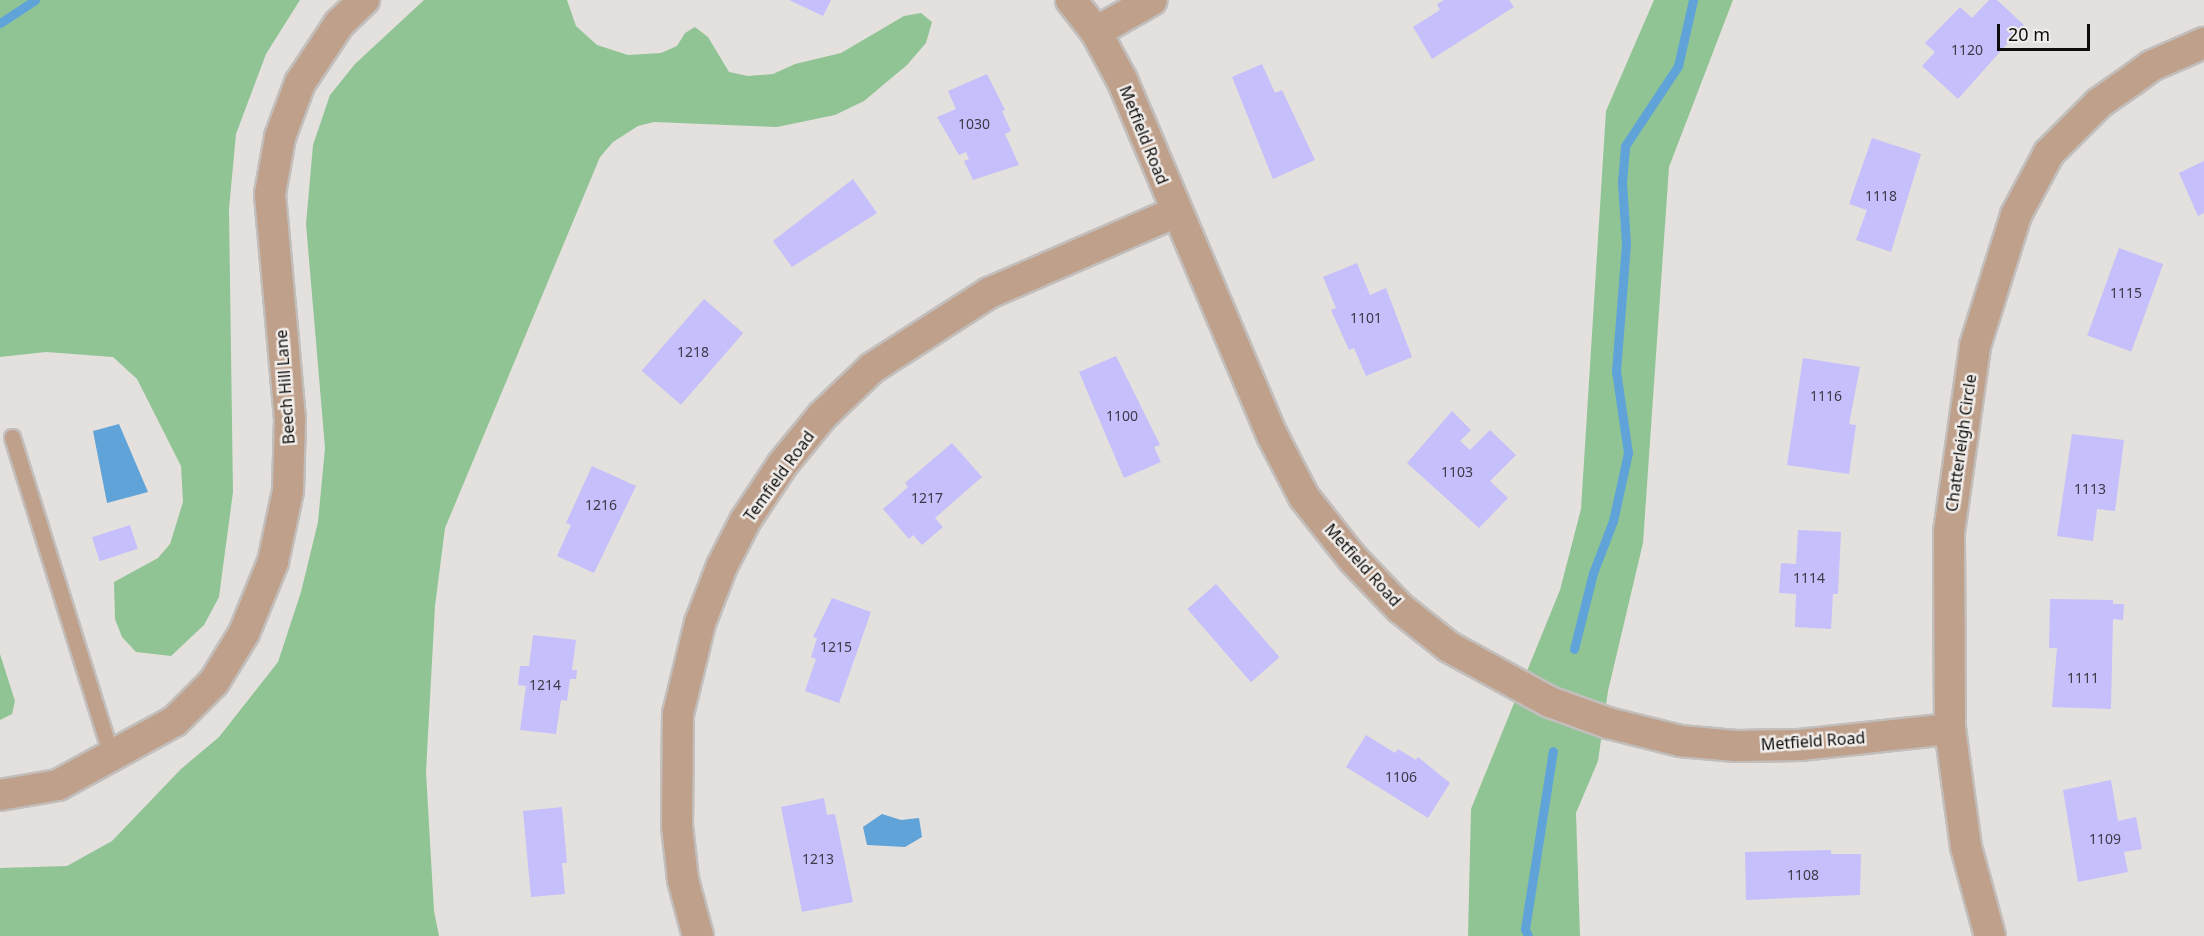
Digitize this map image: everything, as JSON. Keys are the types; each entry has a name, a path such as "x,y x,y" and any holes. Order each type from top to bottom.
{"street":[{"name":"Beech Hill Lane","path":"0,795 58,785 112,758 175,721 214,682 244,633 273,562 288,491 290,418 270,194 280,136 300,82 339,24 364,0"},
{"name":"Metfield Road","path":"1071,0 1096,32 1122,80 1272,435 1304,497 1353,559 1400,608 1449,647 1550,702 1608,723 1680,741 1736,746 1800,745 1950,729"},
{"path":"1096,32 1152,0"},
{"name":"Chatterleigh Circle","path":"1990,936 1966,847 1950,729 1949,531 1975,346 2016,216 2049,153 2099,103 2151,66 2204,43"},
{"name":"Temfield Road","path":"698,936 683,880 677,826 678,714 700,623 722,566 752,511 822,416 872,368 989,293 1176,212"}],"lane":[{"path":"12,437 112,758"}],"green space":[{"path":"0,0 300,0 266,54 236,134 229,209 233,492 219,597 204,625 171,656 136,652 122,637 115,619 114,582 158,558 170,544 183,502 181,466 137,379 113,357 46,352 0,357"},
{"path":"424,0 567,0 576,26 597,45 628,55 661,53 677,46 685,33 695,27 708,37 729,72 748,76 773,74 795,64 841,53 904,16 921,13 932,22 926,43 907,65 864,101 835,115 777,127 654,122 638,126 613,142 600,157 445,528 435,606 426,772 434,911 439,936 0,936 0,868 67,866 112,841 181,769 219,737 278,662 301,592 318,522 325,448 306,224 313,145 330,95 355,64"},
{"path":"1654,0 1733,0 1669,167 1643,543 1608,691 1598,761 1576,813 1580,936 1468,936 1471,809 1560,590 1581,509 1606,111"},
{"path":"0,654 15,701 12,714 0,720"}],"water":[{"path":"119,424 148,492 107,503 93,431"},
{"path":"882,814 901,820 919,818 922,837 905,847 867,845 863,827"}],"building":[{"path":"789,0 831,0 823,16"},
{"path":"1444,0 1509,0 1514,7 1432,59 1413,27 1440,10 1437,4"},
{"path":"1989,0 1997,0 2024,25 1958,99 1922,66 1935,52 1925,43 1960,7 1972,18"},
{"path":"1262,64 1275,93 1282,90 1315,160 1273,179 1232,77"},
{"path":"987,74 1005,110 1002,111 1011,131 1005,134 1019,165 973,180 964,161 969,159 966,152 959,155 937,117 956,109 948,91"},
{"path":"1872,138 1921,154 1891,252 1856,240 1867,210 1849,204"},
{"path":"2204,161 2204,213 2198,216 2179,173"},
{"path":"853,179 877,213 792,267 773,241"},
{"path":"2119,248 2163,264 2131,351 2087,335"},
{"path":"1357,263 1370,295 1386,288 1412,357 1366,376 1354,348 1349,350 1331,310 1336,308 1323,277"},
{"path":"704,299 743,333 681,405 642,371"},
{"path":"1116,356 1160,445 1154,447 1161,462 1124,478 1079,372"},
{"path":"1803,358 1860,367 1849,424 1856,425 1849,474 1787,465"},
{"path":"1452,411 1471,430 1460,441 1470,450 1490,430 1516,455 1490,481 1508,498 1479,528 1407,463"},
{"path":"2072,434 2124,440 2115,511 2097,509 2093,541 2057,536"},
{"path":"952,443 982,477 935,518 943,527 922,545 913,535 909,539 883,509 908,487 905,483"},
{"path":"592,466 636,486 594,573 557,556 571,525 566,523"},
{"path":"130,525 138,549 100,561 92,537"},
{"path":"1798,530 1841,532 1838,594 1833,594 1831,629 1795,627 1796,594 1779,593 1781,563 1796,564"},
{"path":"1216,584 1280,657 1251,682 1187,609"},
{"path":"832,598 871,612 839,703 805,691 816,659 811,657 817,638 813,637"},
{"path":"2050,599 2113,600 2113,604 2124,604 2123,620 2113,619 2111,709 2052,707 2057,648 2049,648"},
{"path":"533,635 576,640 572,670 577,670 576,679 570,679 567,701 561,700 556,734 520,730 526,686 518,685 520,666 529,666"},
{"path":"1366,735 1395,753 1398,749 1416,760 1418,757 1450,783 1428,818 1346,767"},
{"path":"2111,780 2118,821 2136,817 2142,849 2124,852 2128,872 2078,882 2063,790"},
{"path":"824,798 827,815 835,814 853,902 802,912 781,807"},
{"path":"562,807 567,863 562,863 565,894 531,897 523,811"},
{"path":"1831,850 1831,854 1861,854 1860,895 1746,900 1745,852"}],"waterway":[{"path":"0,23 35,0"},
{"path":"1574,649 1593,573 1613,521 1628,453 1616,371 1626,244 1622,182 1625,146 1678,66 1693,0"},
{"path":"1528,936 1525,929 1553,751"}]}
